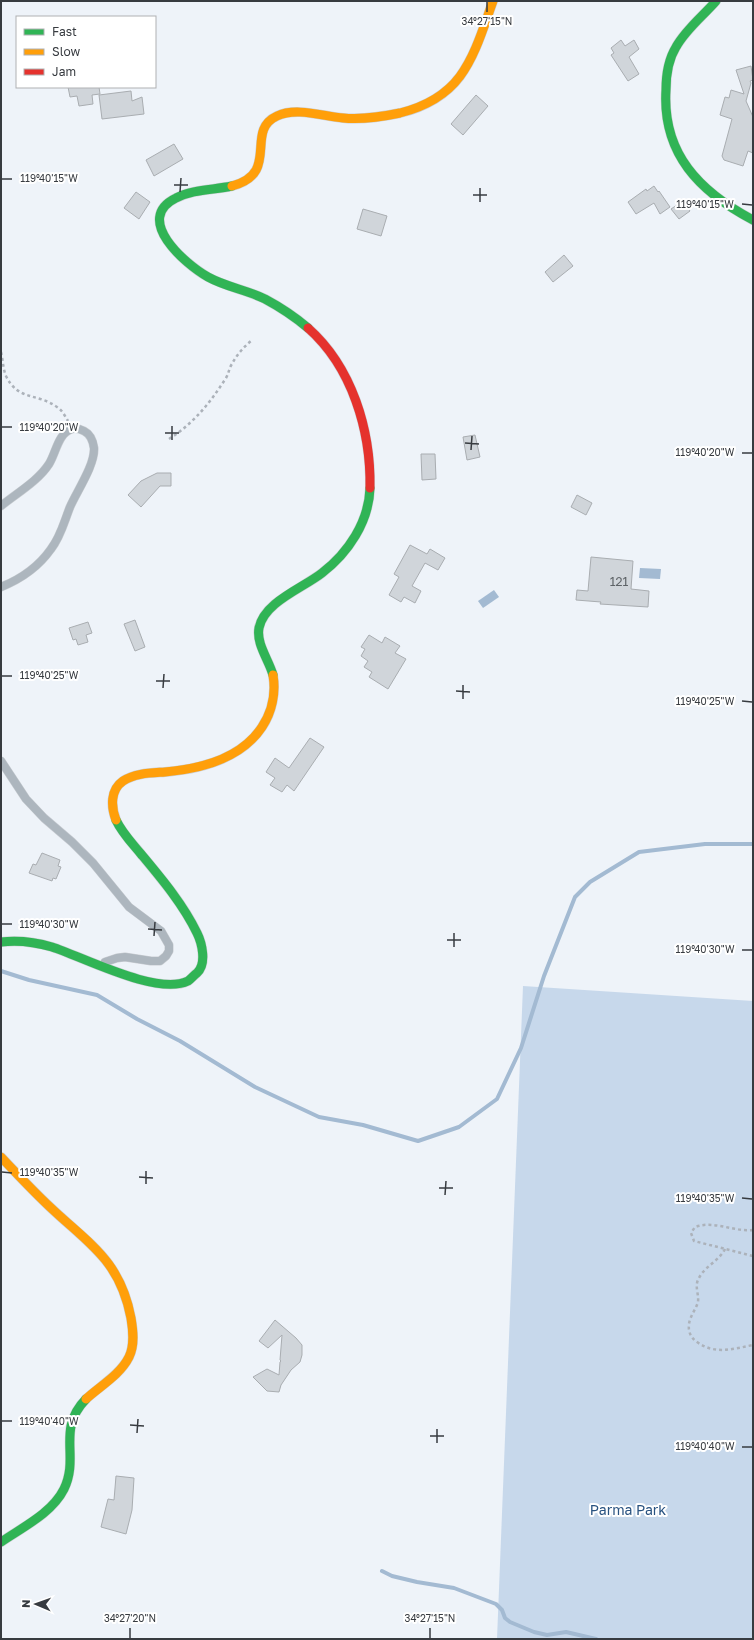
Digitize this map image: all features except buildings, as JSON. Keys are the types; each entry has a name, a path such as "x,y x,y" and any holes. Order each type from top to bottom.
{"street":[{"path":"1,942 38,943 54,947 150,982 167,985 187,983 198,972 201,967 202,954 198,935 178,902 117,822 112,809 114,791 120,783 130,777 196,768 224,759 243,748 257,734 269,713 274,692 271,667 259,639 259,627 262,619 271,607 320,574 346,549 361,526 370,496 369,463 360,413 348,380 331,351 320,338 279,308 263,299 212,280 190,266 161,232 159,223 162,212 168,202 181,196 236,185 255,174 260,164 261,136 264,128 275,116 288,113 369,119 411,109 438,98 457,80 472,58 493,1"},
{"path":"716,1 682,37 672,54 668,67 665,90 667,125 672,142 690,174 702,187 730,208 753,220"},
{"path":"1,1157 41,1198 104,1256 114,1270 123,1287 129,1307 133,1330 131,1350 127,1361 81,1404 72,1418 69,1442 70,1471 64,1490 58,1499 47,1510 1,1542"}],"lane":[{"path":"1,506 42,473 50,463 65,433 72,429 82,430 92,439 94,449 92,460 70,508 59,537 46,556 34,567 21,578 1,587"},
{"path":"1,761 26,798 44,818 62,832 104,875 129,907 160,931 169,945 169,951 160,961 126,957 117,958 98,964"}],"path":[{"path":"169,439 185,429 200,415 216,393 238,354 252,340"},
{"path":"1,352 6,375 17,391 26,396 57,406 64,413 72,429"},
{"path":"753,1230 732,1229 712,1224 698,1225 692,1229 691,1233 694,1241 753,1256"},
{"path":"725,1249 720,1257 701,1274 698,1279 696,1288 698,1302 689,1322 688,1329 695,1341 710,1349 732,1349 753,1345"}],"green space":[{"name":"Parma Park","path":"523,986 753,1001 753,1639 497,1639"}],"shaded area":[{"path":"640,568 661,569 660,579 639,578"},
{"path":"494,590 499,597 483,608 478,601"}],"waterway":[{"path":"1,971 29,980 97,995 137,1019 180,1041 255,1087 319,1117 363,1125 418,1141 459,1127 497,1099 521,1048 544,976 575,897 590,882 639,852 705,844 753,844"},
{"path":"382,1571 392,1576 417,1582 454,1588 496,1604 502,1610 505,1618 510,1622 534,1632 547,1635 566,1632 596,1639"}],"traffic: fast":[{"path":"716,1 685,34 673,52 667,73 666,113 670,133 678,152 688,168 716,197 753,220"},
{"path":"232,186 189,193 176,198 164,207 160,217 161,229 176,252 198,271 222,283 265,299 287,312 308,328"},
{"path":"273,675 259,640 259,628 262,619 276,603 314,579 340,556 355,536 361,525 369,501 370,488"},
{"path":"1,942 20,941 46,945 120,973 158,983 175,984 188,981 197,973 203,959 199,937 185,912 171,892 127,838 116,820"},
{"path":"1,1542 36,1519 59,1498 68,1477 70,1465 70,1432 72,1422 77,1410 86,1399"}],"traffic: slow":[{"path":"232,186 247,180 255,172 259,162 263,131 268,123 277,116 284,113 301,112 343,118 372,118 400,113 422,106 439,97 463,72 472,57 493,1"},
{"path":"116,820 113,810 114,794 119,785 128,778 149,773 178,771 206,765 231,755 253,738 262,727 271,709 274,689 273,675"},
{"path":"1,1157 44,1201 101,1255 111,1267 126,1298 133,1332 131,1352 120,1369 86,1399"}],"traffic: jam":[{"path":"308,328 336,361 347,380 356,401 367,444 370,488"}]}
